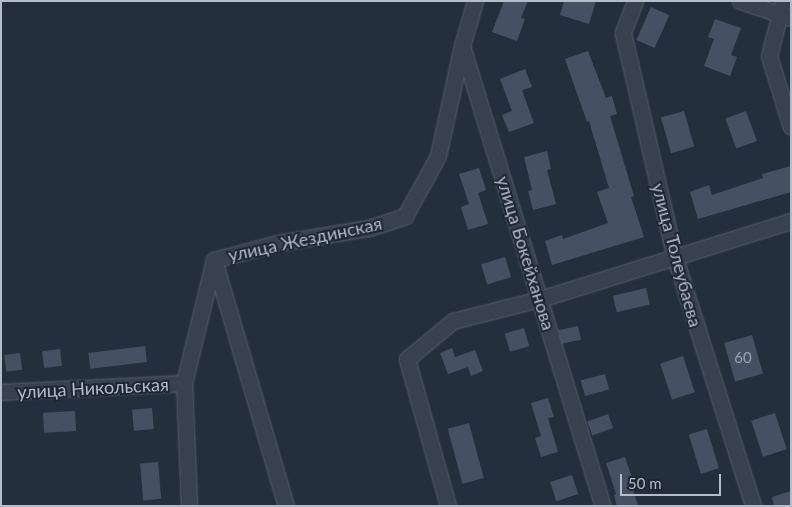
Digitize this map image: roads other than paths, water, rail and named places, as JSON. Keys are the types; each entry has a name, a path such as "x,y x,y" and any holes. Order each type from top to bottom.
{"street":[{"path":"462,46 476,1"},
{"name":"улица Толеубаева","path":"635,1 623,33 675,258 753,506"},
{"path":"740,1 784,11 769,56 791,127"},
{"name":"улица Жездинская","path":"189,506 184,383 214,260 278,243 368,228 406,216 438,156 462,46"},
{"name":"улица Бокейханова","path":"462,46 603,506"},
{"path":"448,506 406,360 453,321 540,299 791,221"},
{"path":"214,260 286,506"},
{"name":"улица Никольская","path":"1,392 184,383"}]}
